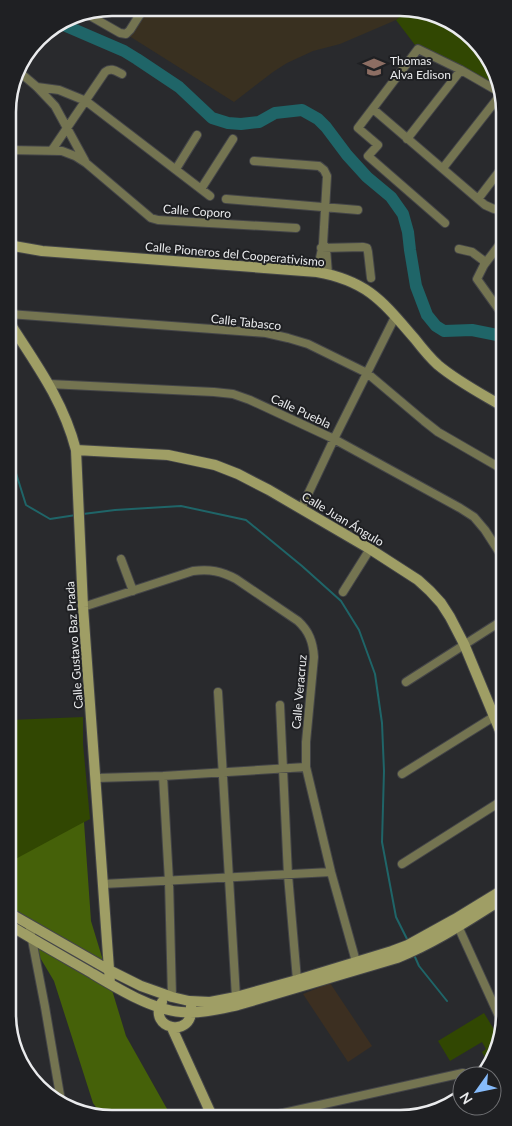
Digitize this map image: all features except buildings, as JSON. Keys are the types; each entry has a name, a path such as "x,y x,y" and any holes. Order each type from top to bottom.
{"street":[{"path":"96,18 120,33 126,34 139,16"},
{"path":"445,223 368,156 378,145 358,128 418,49 461,70 492,89"},
{"path":"52,150 107,70 111,69 122,74"},
{"path":"407,139 461,70"},
{"name":"Calle Coporo","path":"24,76 56,106 86,163"},
{"path":"37,87 59,90 86,100 210,196"},
{"path":"443,168 495,101"},
{"path":"373,109 485,206 496,210"},
{"path":"176,169 197,135"},
{"path":"201,189 233,139"},
{"name":"Calle Coporo","path":"16,150 62,150 68,152 86,163 151,218 158,220 296,228"},
{"path":"254,161 319,166 324,170 327,176 323,273"},
{"path":"478,199 496,176"},
{"path":"226,200 358,210"},
{"name":"Calle Pioneros del Cooperativismo","path":"16,246 42,251 323,273 352,282 367,290 381,301 437,364 461,382 496,402"},
{"path":"323,247 367,248 370,278"},
{"path":"459,249 491,256"},
{"path":"496,249 476,279 496,306"},
{"path":"472,252 484,261 484,265"},
{"name":"Calle Tabasco","path":"16,315 266,333 308,344 367,373 438,432 496,466"},
{"path":"301,508 395,317"},
{"name":"Calle Gustavo Baz Prada","path":"16,334 49,384 71,430 76,450 83,607 110,983"},
{"name":"Calle Puebla","path":"49,384 214,392 233,394 250,400 334,439 460,508 474,517 496,547"},
{"name":"Calle Juan Ángulo","path":"76,450 168,455 215,465 246,478 370,549 418,580 441,603 496,708"},
{"path":"343,592 370,549"},
{"path":"121,559 133,591"},
{"name":"Calle Veracruz","path":"83,607 193,571 206,570 227,574 236,579 304,627 314,645 306,742 306,766 331,872 358,966"},
{"path":"406,682 496,624"},
{"path":"218,692 236,997"},
{"path":"280,705 288,875 297,980"},
{"path":"402,774 496,716"},
{"path":"96,778 162,776 306,766"},
{"path":"162,776 170,881 172,997"},
{"path":"402,864 496,805"},
{"path":"103,884 331,872"},
{"path":"16,917 141,986 189,1001 210,1002 397,958 412,952 496,895"},
{"path":"457,923 496,902"},
{"path":"457,923 496,1009"},
{"path":"28,924 60,1094"},
{"path":"16,929 110,983 159,1008 174,1012 212,1010 238,1005 358,966"},
{"path":"172,997 165,998 159,1008 159,1017 164,1024 172,1028 181,1027 189,1021 192,1012 192,1006 189,1001"},
{"path":"172,1028 209,1110"},
{"path":"297,1110 452,1075"}],"shaded area":[{"path":"138,16 401,16 396,20 340,44 313,51 287,63 234,102 126,34"},
{"path":"330,983 372,1046 348,1062 303,994"}],"green space":[{"path":"401,16 419,18 448,29 458,36 468,44 483,64 492,88 418,49 396,20"},
{"path":"83,717 83,744 90,819 16,860 16,720"},
{"path":"84,822 91,921 126,1036 168,1110 100,1109 97,1109 93,1103 54,981 16,917 16,859"},
{"path":"484,1013 494,1030 491,1045 485,1057 482,1052 486,1049 482,1042 450,1061 438,1041"}],"waterway":[{"path":"68,27 124,51 137,59 179,87 212,118 228,123 241,124 259,122 275,113 302,110 318,119 347,155 367,177 391,197 403,214 408,232 416,286 427,315 436,326 444,331 472,330 496,335"},
{"path":"16,473 26,505 50,519 76,515"},
{"path":"83,514 181,506 246,520 341,601 359,630 375,674 382,723 384,771 382,842 396,917 407,939"},
{"path":"415,957 419,966 447,1001"}],"place":[{"name":"Thomas Alva Edison","path":"374,67"}]}
